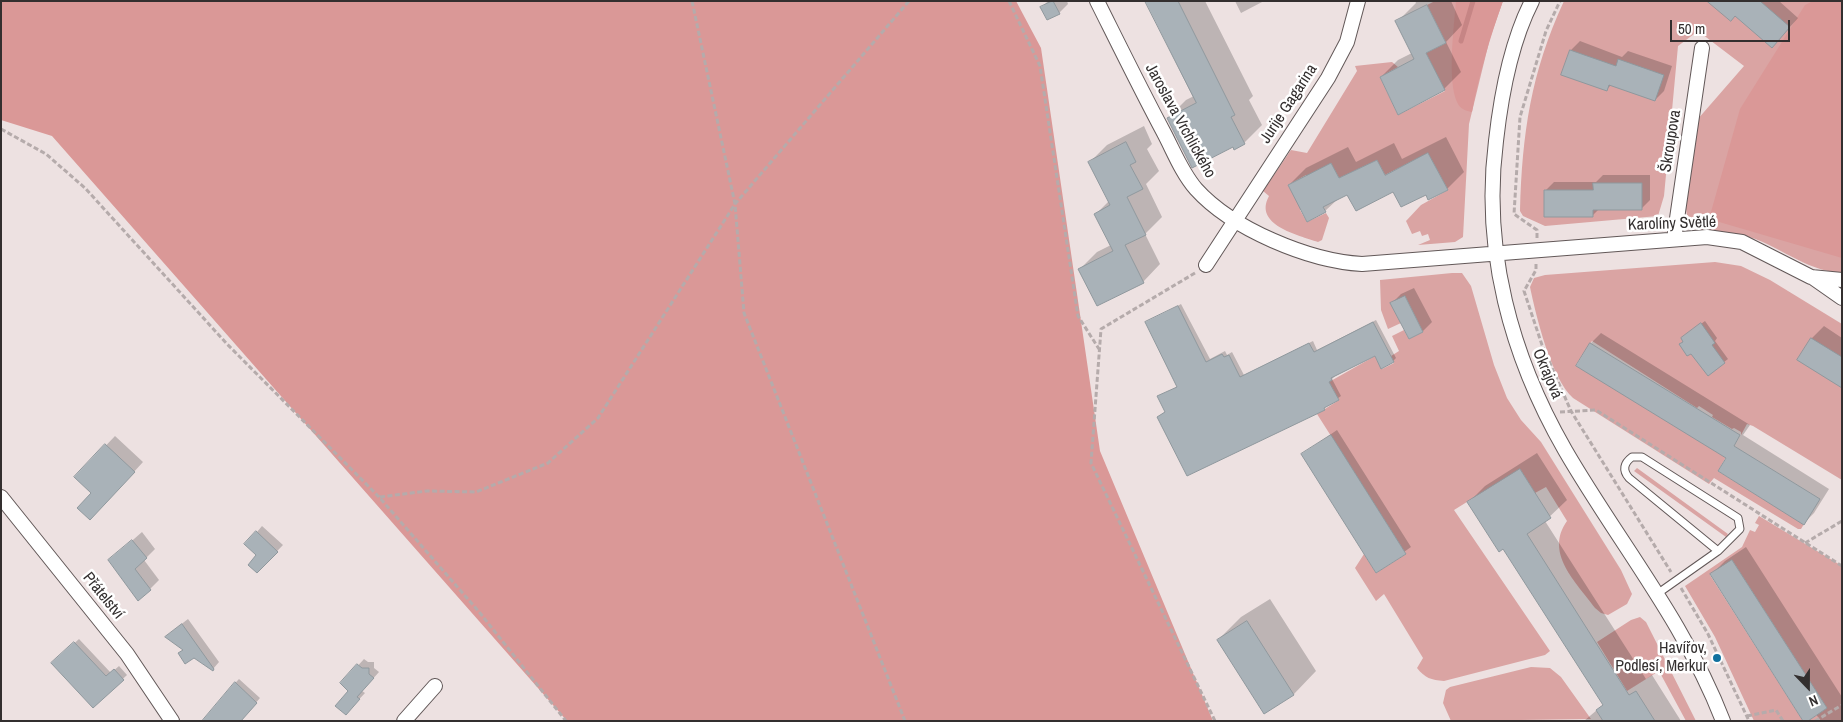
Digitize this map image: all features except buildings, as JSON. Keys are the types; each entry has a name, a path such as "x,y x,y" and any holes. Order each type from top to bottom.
{"street":[{"name":"Jaroslava Vrchlického","path":"1097,1 1188,179 1202,196 1234,219 1296,250 1338,262 1385,263 1495,252"},
{"name":"Jurije Gagarina","path":"1206,265 1234,219 1328,78 1347,42 1358,1"},
{"name":"Okrajová","path":"1532,1 1502,88 1492,175 1495,252 1507,313 1519,353 1544,412 1565,451 1657,594 1712,693 1723,721"},
{"name":"Škroupova","path":"1674,239 1702,48"},
{"name":"Karolíny Světlé","path":"1495,252 1707,237 1742,242 1811,277 1842,280"},
{"path":"1811,277 1842,298"},
{"name":"Přátelství","path":"1,497 127,654 172,721"},
{"path":"404,721 435,686"}],"lane":[{"path":"1657,594 1728,544 1740,529 1738,518 1642,457 1637,455 1627,460 1624,469 1629,478 1718,551"}],"path":[{"path":"692,1 735,204 744,312 905,721"},
{"path":"379,497 427,491 476,492 548,463 598,418 735,204 908,1"},
{"path":"1009,1 1040,66 1078,316 1100,349"},
{"path":"1560,1 1546,31 1520,117 1514,214 1537,230 1536,270 1524,291 1542,345 1570,411 1708,634 1748,719 1776,710 1783,721"},
{"path":"1,129 46,154 85,188 227,344 379,497 480,613 566,721"},
{"path":"1206,265 1101,329 1091,463 1215,721"},
{"path":"1805,543 1842,521"},
{"path":"1815,721 1842,705"}],"shaded area":[{"path":"1,1 1016,1 1041,48 1100,451 1213,721 567,721 52,136 1,120"},
{"path":"1435,1 1503,1 1490,38 1469,124 1463,237 1455,242 1418,245 1430,240 1428,234 1422,236 1420,231 1412,234 1406,221 1421,205 1448,190 1428,153 1385,175 1377,160 1339,178 1331,163 1308,178 1306,175 1288,185 1302,208 1300,210 1307,222 1326,213 1329,218 1322,240 1318,242 1280,227 1267,214 1266,206 1269,196 1263,191 1291,150 1307,153 1357,71 1355,66 1392,62 1398,67 1380,77 1398,115 1445,91 1426,53 1446,43 1427,5"},
{"path":"1456,1 1503,1 1485,56 1472,112 1465,110 1457,102 1452,80"},
{"path":"1564,1 1842,1 1842,273 1815,267 1755,239 1737,234 1702,230 1694,226 1689,220 1686,209 1697,120 1744,66 1698,31 1678,46 1664,196 1658,216 1545,226 1523,216 1520,211 1521,183 1530,104 1543,53"},
{"path":"1813,1 1842,1 1842,258 1709,219 1740,109 1805,5"},
{"path":"1715,262 1741,266 1770,280 1842,324 1842,480 1753,426 1747,424 1741,435 1741,432 1712,417 1713,415 1699,406 1697,408 1592,341 1576,365 1726,457 1718,471 1804,524 1801,529 1798,529 1714,478 1709,484 1573,398 1565,389 1558,376 1545,346 1530,287 1534,278 1545,275"},
{"path":"1462,273 1471,286 1494,365 1507,398 1521,420 1541,442 1621,570 1632,594 1627,604 1608,615 1601,613 1595,608 1565,567 1561,556 1559,544 1561,533 1567,521 1546,487 1535,493 1520,469 1454,510 1550,651 1545,655 1444,681 1429,678 1417,668 1423,658 1384,594 1376,601 1355,568 1364,554 1376,573 1406,554 1317,414 1339,400 1329,382 1375,356 1382,369 1394,363 1391,356 1399,351 1392,336 1404,330 1409,339 1423,332 1405,296 1391,303 1401,323 1388,329 1381,310 1380,280"},
{"path":"1637,468 1728,534 1726,537 1634,471"},
{"path":"1759,516 1842,566 1842,721 1808,721 1827,708 1732,560 1710,575 1803,721 1754,721 1715,637 1685,586 1742,547 1750,530 1755,532 1759,525 1755,523"},
{"path":"1640,617 1646,622 1696,721 1686,721 1659,671 1627,691 1597,642 1631,620"},
{"path":"1531,667 1550,668 1561,677 1591,719 1451,721 1443,703 1446,690 1450,687"}],"waterway":[{"path":"1461,41 1473,1"}],"place":[{"name":"Havířov, Podlesí, Merkur","path":"1717,658"}]}
